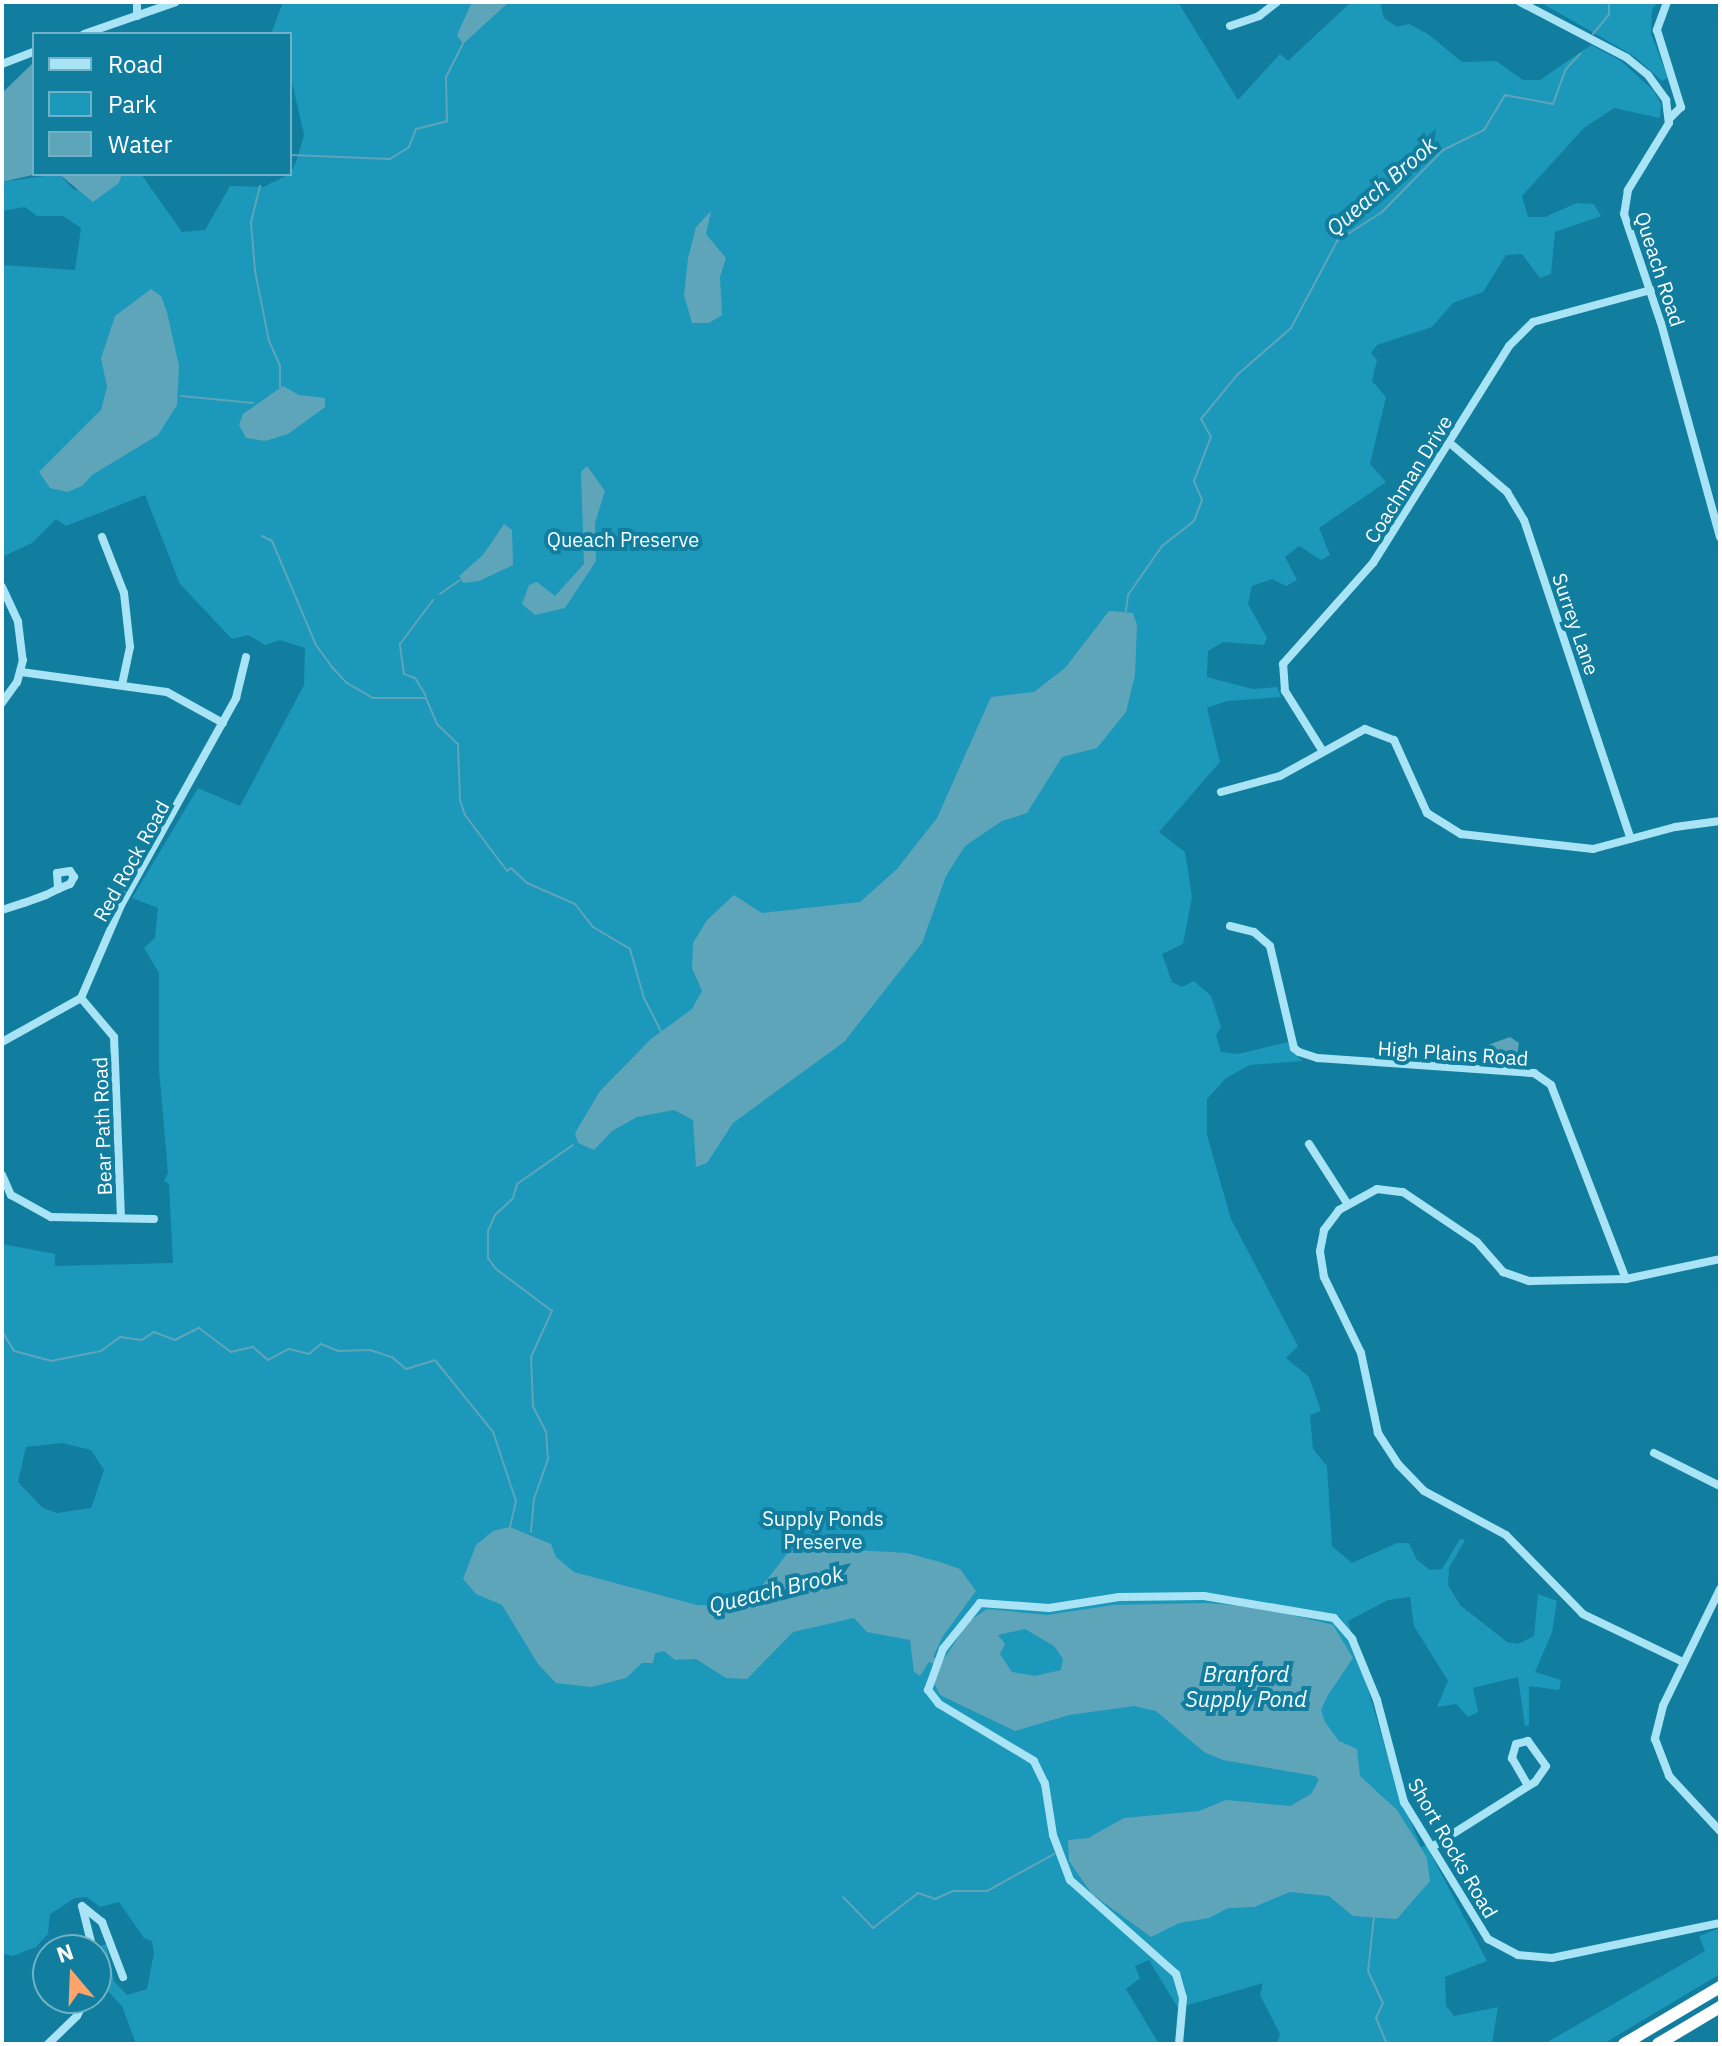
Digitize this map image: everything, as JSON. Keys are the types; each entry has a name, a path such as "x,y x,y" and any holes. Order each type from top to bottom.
{"highway":[{"path":"1624,2044 1720,1987"},
{"path":"1658,2044 1720,2007"}],"street":[{"path":"137,2 137,16"},
{"path":"90,32 176,2"},
{"path":"1230,26 1259,16 1277,2"},
{"path":"1520,2 1640,67 1662,93 1670,118 1681,107 1657,30 1667,2"},
{"path":"2,64 32,53"},
{"name":"Queach Road","path":"1670,118 1625,199 1626,223 1651,290 1720,537"},
{"name":"Coachman Drive","path":"1322,750 1285,691 1283,664 1373,563 1451,444 1509,346 1533,322 1651,290"},
{"name":"Surrey Lane","path":"1451,444 1507,492 1524,520 1631,839"},
{"path":"102,537 124,593 130,647 122,685"},
{"path":"2,587 18,622 21,672 2,703"},
{"name":"Red Rock Road","path":"81,998 121,905 236,698 246,657"},
{"path":"21,672 167,692 223,723"},
{"path":"1221,792 1280,776 1322,750 1365,729 1385,734 1402,749 1427,813 1461,834 1574,850 1720,821"},
{"path":"2,910 58,889"},
{"name":"High Plains Road","path":"1230,926 1254,932 1270,946 1294,1048 1299,1052 1318,1058 1534,1073 1551,1085 1626,1279"},
{"path":"2,1042 81,998"},
{"name":"Bear Path Road","path":"81,998 114,1037 121,1217"},
{"path":"1309,1144 1347,1203"},
{"path":"2,1175 11,1195 51,1217 154,1219"},
{"path":"1683,1662 1583,1614 1506,1535 1424,1491 1398,1464 1378,1433 1361,1353 1324,1277 1320,1251 1324,1230 1347,1203 1377,1189 1403,1192 1477,1242 1503,1272 1529,1281 1547,1278 1626,1279 1720,1259"},
{"path":"1654,1453 1720,1486"},
{"path":"1720,1589 1658,1717 1657,1749 1669,1776 1720,1831"},
{"name":"Short Rocks Road","path":"1179,2044 1183,1998 1176,1974 1070,1880 1053,1835 1045,1784 1034,1761 939,1704 927,1685 936,1662 965,1617 983,1602 1040,1608 1119,1597 1204,1596 1334,1618 1352,1639 1377,1700 1399,1791 1477,1926 1518,1955 1565,1957 1720,1923"},
{"path":"1432,1847 1528,1786 1546,1766 1528,1741 1516,1744 1512,1758 1528,1786"},
{"path":"89,1934 82,1906 102,1922 107,1934"},
{"path":"112,1948 123,1977"},
{"path":"48,2044 78,2014"}],"green space":[{"path":"283,2 1178,2 1238,100 1280,54 1288,61 1351,2 1380,2 1384,18 1397,27 1409,24 1428,34 1462,62 1496,61 1523,80 1540,80 1591,45 1621,61 1654,91 1661,104 1660,118 1614,108 1584,128 1522,196 1528,217 1545,217 1577,203 1594,204 1601,216 1555,232 1551,274 1540,278 1522,254 1506,255 1483,292 1453,303 1432,327 1377,345 1371,353 1377,360 1372,381 1386,397 1370,464 1386,482 1319,528 1330,555 1321,560 1299,546 1285,557 1297,580 1286,586 1272,579 1252,586 1248,604 1267,638 1264,645 1223,642 1208,651 1207,677 1253,689 1277,687 1281,697 1227,701 1207,708 1220,762 1159,832 1185,852 1192,897 1183,944 1162,954 1172,982 1182,987 1194,981 1211,996 1221,1027 1216,1035 1221,1052 1238,1054 1288,1042 1302,1061 1250,1065 1226,1078 1207,1099 1207,1135 1231,1219 1298,1346 1286,1358 1309,1377 1321,1411 1310,1415 1313,1449 1327,1466 1332,1546 1352,1563 1397,1543 1409,1543 1417,1560 1430,1570 1442,1569 1460,1539 1465,1540 1449,1568 1448,1585 1460,1605 1507,1642 1518,1644 1534,1636 1538,1594 1557,1601 1552,1632 1535,1672 1561,1680 1559,1690 1529,1686 1529,1725 1525,1726 1518,1677 1473,1688 1478,1712 1468,1717 1456,1704 1437,1707 1448,1681 1414,1626 1410,1597 1388,1600 1348,1621 1396,1785 1421,1847 1426,1845 1487,1961 1445,1977 1446,2006 1454,2016 1498,2007 1492,2044 1277,2044 1280,2034 1260,1995 1263,1983 1178,2008 1149,1960 1135,1966 1140,1978 1126,1989 1159,2044 136,2044 122,2006 112,1995 112,1972 114,1981 127,1995 147,1989 154,1953 152,1941 144,1938 119,1902 100,1907 87,1897 75,1898 50,1914 48,1934 32,1934 32,1949 13,1956 3,1954 2,1244 55,1254 55,1266 173,1263 169,1184 164,1181 168,1173 159,1069 159,973 144,948 155,938 158,908 132,898 198,788 240,806 304,685 305,648 280,640 265,645 248,635 232,639 180,584 145,495 66,526 56,519 32,543 2,557 2,265 75,270 81,228 63,216 37,216 25,207 2,211 2,182 61,176 74,190 119,183 121,176 142,176 182,232 205,230 230,186 263,187 292,176 304,135 292,82 292,32 272,32","holes":["62,1443 91,1450 104,1470 91,1508 57,1513 43,1508 18,1482 26,1447"]},
{"path":"1540,2 1658,2 1652,10 1651,34 1668,78 1662,81 1634,56"},
{"path":"1720,1928 1720,1974 1603,2044 1544,2044 1705,1951 1699,1936"}],"water":[{"path":"472,2 509,2 463,44 457,35"},
{"path":"32,64 32,175 2,182 2,93"},
{"path":"61,176 121,176 119,183 93,202"},
{"path":"711,211 706,234 726,258 720,277 722,315 709,323 692,323 684,295 688,258 696,227"},
{"path":"151,289 161,296 167,312 179,366 177,405 158,435 92,475 82,486 67,492 50,488 39,472 101,410 107,387 101,358 115,316"},
{"path":"283,386 299,395 325,398 325,407 288,434 265,441 246,438 239,425 243,414"},
{"path":"587,466 605,491 595,523 596,561 565,608 535,615 522,604 529,585 537,582 555,596 584,564 581,472"},
{"path":"504,524 512,530 513,565 479,581 463,583 459,576 483,555"},
{"path":"1109,611 1133,613 1137,625 1135,675 1126,712 1097,748 1062,757 1027,813 1002,821 965,846 946,876 922,943 844,1042 733,1123 707,1163 696,1167 693,1120 674,1110 637,1117 612,1131 594,1150 578,1143 575,1133 600,1091 651,1039 692,1009 702,991 692,968 693,943 707,920 734,895 762,913 860,902 897,869 937,818 991,697 1034,692 1065,668"},
{"path":"1510,1037 1519,1043 1516,1061 1486,1066 1482,1059 1488,1045"},
{"name":"Branford Supply Pond","path":"510,1527 551,1544 556,1557 574,1572 697,1605 719,1606 758,1591 787,1554 801,1547 907,1553 940,1562 960,1569 976,1591 943,1636 933,1657 942,1662 968,1622 987,1609 1047,1615 1113,1605 1207,1603 1263,1608 1333,1625 1353,1658 1321,1710 1325,1722 1339,1741 1357,1749 1360,1776 1397,1810 1427,1858 1430,1881 1397,1919 1353,1916 1329,1896 1290,1892 1254,1907 1228,1908 1209,1918 1179,1923 1151,1937 1092,1894 1069,1861 1068,1840 1088,1838 1124,1818 1199,1811 1226,1800 1290,1806 1311,1794 1319,1780 1315,1776 1223,1760 1204,1752 1156,1711 1134,1706 1069,1715 1015,1731 940,1695 933,1681 939,1665 929,1662 920,1676 914,1672 910,1640 867,1632 854,1618 793,1632 747,1679 726,1678 696,1659 675,1660 664,1651 655,1653 653,1663 642,1663 626,1678 591,1687 556,1683 538,1664 502,1605 476,1594 463,1579 476,1545 493,1531","holes":["1025,1629 1054,1646 1063,1659 1061,1670 1035,1676 1012,1672 1000,1654 1005,1644 998,1635"]}],"waterway":[{"name":"Queach Brook","path":"1593,34 1609,14 1609,2"},
{"path":"292,155 390,159 409,147 416,129 447,121 446,77 463,44"},
{"name":"Queach Brook","path":"1126,611 1128,595 1162,546 1194,521 1202,500 1194,481 1211,437 1201,419 1237,375 1291,328 1337,241 1382,212 1443,150 1484,130 1505,95 1553,104 1566,69 1580,54"},
{"path":"260,186 251,222 255,271 269,341 280,366 280,387"},
{"path":"181,396 253,403"},
{"path":"262,536 272,541 316,645 331,666 347,683 373,698 426,698 437,724 458,744 460,800 465,815 507,871 511,868 527,883 575,904 593,927 630,949 644,998 661,1031"},
{"path":"440,594 460,580"},
{"path":"426,696 415,678 404,674 400,644 433,600"},
{"name":"Queach Brook","path":"531,1532 534,1499 548,1459 546,1432 533,1407 531,1357 552,1311 496,1269 488,1258 488,1231 495,1215 513,1198 517,1184 573,1145"},
{"path":"2,1331 14,1351 51,1361 101,1351 120,1337 142,1340 154,1332 175,1340 199,1328 231,1352 253,1347 268,1360 289,1349 309,1354 321,1344 338,1351 370,1350 392,1357 406,1369 435,1360 493,1432 516,1501 510,1527"},
{"path":"843,1897 873,1928 918,1893 935,1899 953,1891 987,1891 1054,1854"},
{"name":"Queach Brook","path":"1374,1917 1368,1971 1383,2003 1376,2018 1387,2044"}],"park label":[{"name":"Queach Preserve","path":"623,539"},
{"name":"Supply Ponds Preserve","path":"823,1530"}]}
